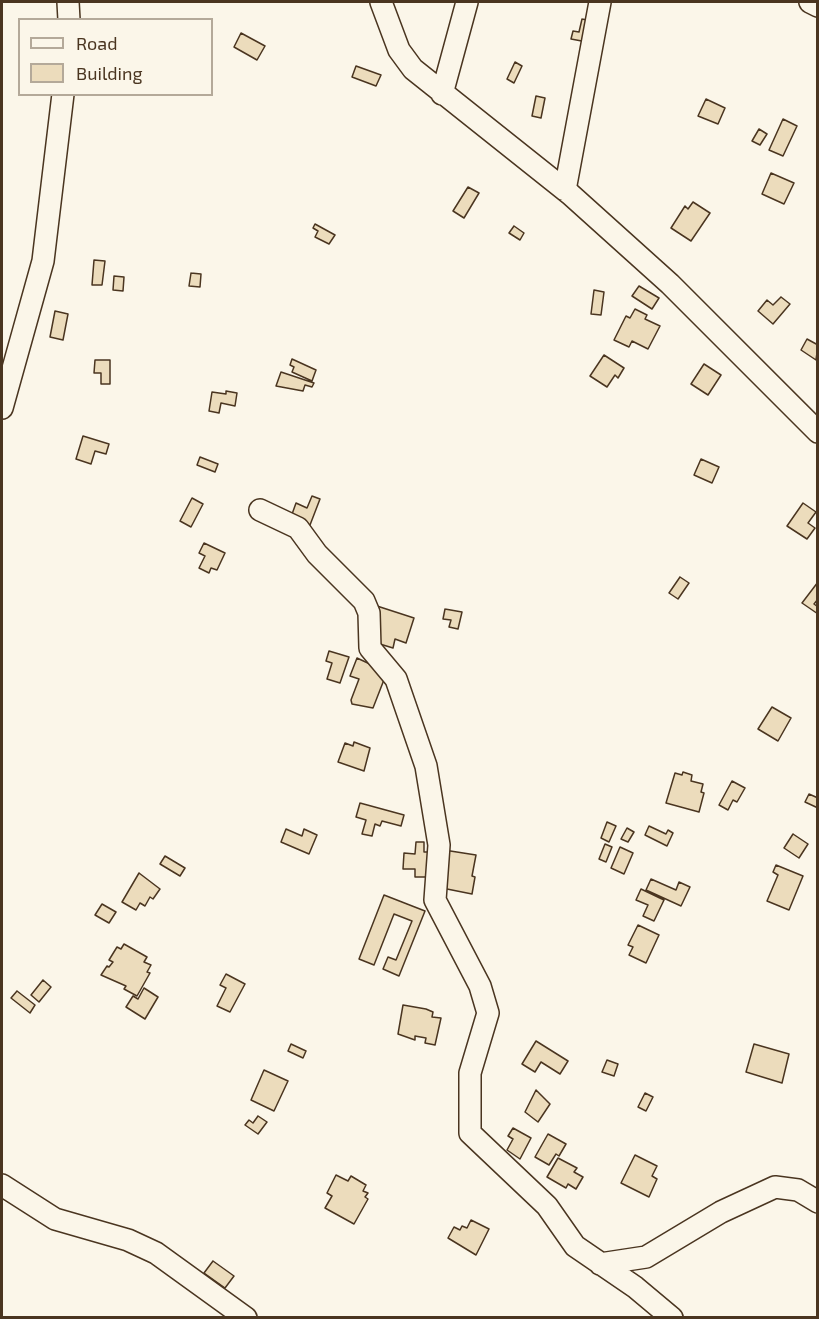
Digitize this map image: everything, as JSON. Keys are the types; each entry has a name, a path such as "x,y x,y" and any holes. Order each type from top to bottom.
{"street":[{"path":"68,2 69,18"},
{"path":"381,2 405,60 442,94 565,190 670,284 818,432"},
{"path":"442,94 467,2"},
{"path":"565,190 600,2"},
{"path":"810,2 818,6"},
{"path":"2,408 43,261 63,96"},
{"path":"260,510 298,528 317,554 364,601 369,613 370,648 396,679 419,744 426,766 439,845 435,900 480,986 488,1013 470,1073 470,1133 547,1206 575,1246 672,1317"},
{"path":"2,1185 55,1219 128,1240 156,1253 246,1317"},
{"path":"600,1264 646,1257 722,1212 775,1187 798,1190 818,1202"}],"building":[{"path":"582,19 592,21 587,42 571,39 573,31 579,32"},
{"path":"241,33 265,46 257,60 234,47"},
{"path":"515,62 522,66 514,83 507,79"},
{"path":"356,66 381,75 376,86 352,77"},
{"path":"536,96 545,98 541,118 532,116"},
{"path":"706,99 725,108 718,124 698,116"},
{"path":"783,119 797,126 783,156 769,150"},
{"path":"759,129 767,134 760,145 752,141"},
{"path":"771,173 794,183 784,204 762,194"},
{"path":"468,187 479,193 464,218 453,211"},
{"path":"693,202 710,213 691,241 671,228 685,206 688,209"},
{"path":"315,224 335,235 329,244 315,237 318,231 313,228"},
{"path":"514,226 524,233 520,240 509,233"},
{"path":"94,260 105,261 102,285 92,285"},
{"path":"191,273 201,274 200,287 189,286"},
{"path":"114,276 124,277 123,291 113,290"},
{"path":"639,286 659,298 652,309 632,296"},
{"path":"594,290 604,292 601,315 591,314"},
{"path":"781,297 790,304 773,324 758,311 767,300 773,305"},
{"path":"635,309 647,315 645,319 660,326 648,349 632,341 629,347 614,340 626,316 630,318"},
{"path":"55,311 68,314 63,340 50,337"},
{"path":"807,339 818,345 816,360 801,350"},
{"path":"604,355 624,368 618,378 615,375 607,387 590,376"},
{"path":"292,359 316,370 312,381 292,372 294,367 290,365"},
{"path":"95,360 110,360 110,384 101,384 101,373 94,373"},
{"path":"704,364 721,375 708,395 691,384"},
{"path":"281,372 314,383 312,387 305,385 303,391 276,386"},
{"path":"226,391 237,393 235,406 221,403 219,413 209,411 212,392 226,394"},
{"path":"83,436 109,444 106,454 95,451 91,464 76,459"},
{"path":"200,457 218,464 215,472 197,465"},
{"path":"701,459 719,467 712,483 694,475"},
{"path":"312,496 320,499 310,525 291,517 296,503 307,508"},
{"path":"192,498 203,504 191,527 180,521"},
{"path":"803,503 816,512 808,523 815,528 807,539 787,526"},
{"path":"204,543 225,553 217,570 211,568 209,573 199,568 205,556 199,553"},
{"path":"680,577 689,583 678,599 669,593"},
{"path":"818,582 818,599 814,604 818,607 818,614 802,603"},
{"path":"377,606 414,618 406,643 395,639 393,648 370,641"},
{"path":"445,609 462,612 458,629 449,627 451,620 443,619"},
{"path":"329,651 349,657 340,683 327,679 332,663 326,661"},
{"path":"357,658 387,672 373,708 352,704 351,700 359,679 350,676"},
{"path":"772,707 791,718 778,741 758,729"},
{"path":"354,742 370,748 364,771 338,762 345,743 353,746"},
{"path":"683,772 692,775 691,781 703,784 701,792 704,793 699,812 666,803 675,773 682,775"},
{"path":"732,781 745,788 737,802 733,800 728,810 719,805"},
{"path":"809,794 818,798 818,808 805,802"},
{"path":"360,803 404,815 401,826 382,821 380,826 375,824 372,836 362,834 366,820 356,817"},
{"path":"607,822 616,826 609,842 601,838"},
{"path":"649,826 666,834 668,830 673,833 667,846 645,835"},
{"path":"627,828 634,832 628,842 621,839"},
{"path":"286,829 302,836 304,829 317,835 309,854 281,842"},
{"path":"793,834 808,844 799,858 784,848"},
{"path":"416,842 424,842 424,852 432,852 431,877 415,877 415,869 403,869 404,853 415,854"},
{"path":"605,844 612,847 606,862 599,859"},
{"path":"620,847 633,853 624,874 611,868"},
{"path":"444,850 476,855 472,876 475,877 472,894 442,888"},
{"path":"165,856 185,868 180,876 160,864"},
{"path":"776,865 803,876 789,910 767,901 778,875 773,872"},
{"path":"139,873 160,889 153,899 150,897 145,906 140,903 136,910 122,902"},
{"path":"651,879 676,890 679,882 690,887 681,906 646,890"},
{"path":"641,889 664,900 654,921 643,916 648,905 636,900"},
{"path":"384,895 425,911 399,976 383,969 388,957 396,960 412,921 394,914 374,965 359,959"},
{"path":"102,904 116,912 109,923 95,915"},
{"path":"638,925 659,935 646,963 629,955 633,947 628,945"},
{"path":"124,944 147,957 144,962 151,965 147,972 150,973 137,996 124,989 126,986 101,975 113,962 109,960 117,947 121,949"},
{"path":"226,974 245,984 230,1012 217,1006 226,988 220,985"},
{"path":"43,980 51,987 39,1002 31,995"},
{"path":"144,988 158,997 145,1019 126,1007 133,996 138,999"},
{"path":"17,991 35,1005 30,1013 11,998"},
{"path":"403,1005 426,1009 433,1012 432,1017 441,1018 435,1045 425,1043 426,1038 415,1036 415,1040 398,1034"},
{"path":"536,1041 568,1061 560,1074 541,1062 535,1072 522,1064"},
{"path":"291,1044 306,1051 303,1058 288,1051"},
{"path":"754,1044 789,1054 782,1083 746,1072"},
{"path":"607,1060 618,1064 614,1076 602,1072"},
{"path":"264,1070 288,1081 274,1111 251,1100"},
{"path":"536,1090 550,1104 538,1122 525,1112"},
{"path":"645,1093 653,1097 646,1111 638,1107"},
{"path":"258,1116 267,1122 258,1134 245,1125 249,1120 253,1123"},
{"path":"513,1128 531,1138 520,1159 507,1150 513,1139 508,1136"},
{"path":"548,1134 566,1144 559,1156 556,1154 549,1165 535,1157"},
{"path":"635,1155 657,1166 652,1176 657,1179 649,1197 621,1183"},
{"path":"558,1158 577,1168 574,1172 583,1177 576,1189 568,1184 566,1188 547,1177"},
{"path":"336,1175 348,1181 351,1176 366,1185 363,1191 368,1193 365,1197 368,1199 354,1224 325,1208 332,1196 327,1193"},
{"path":"471,1220 489,1229 476,1255 448,1238 454,1227 460,1230 462,1226 467,1228"},
{"path":"213,1261 234,1276 225,1288 204,1273"}]}
